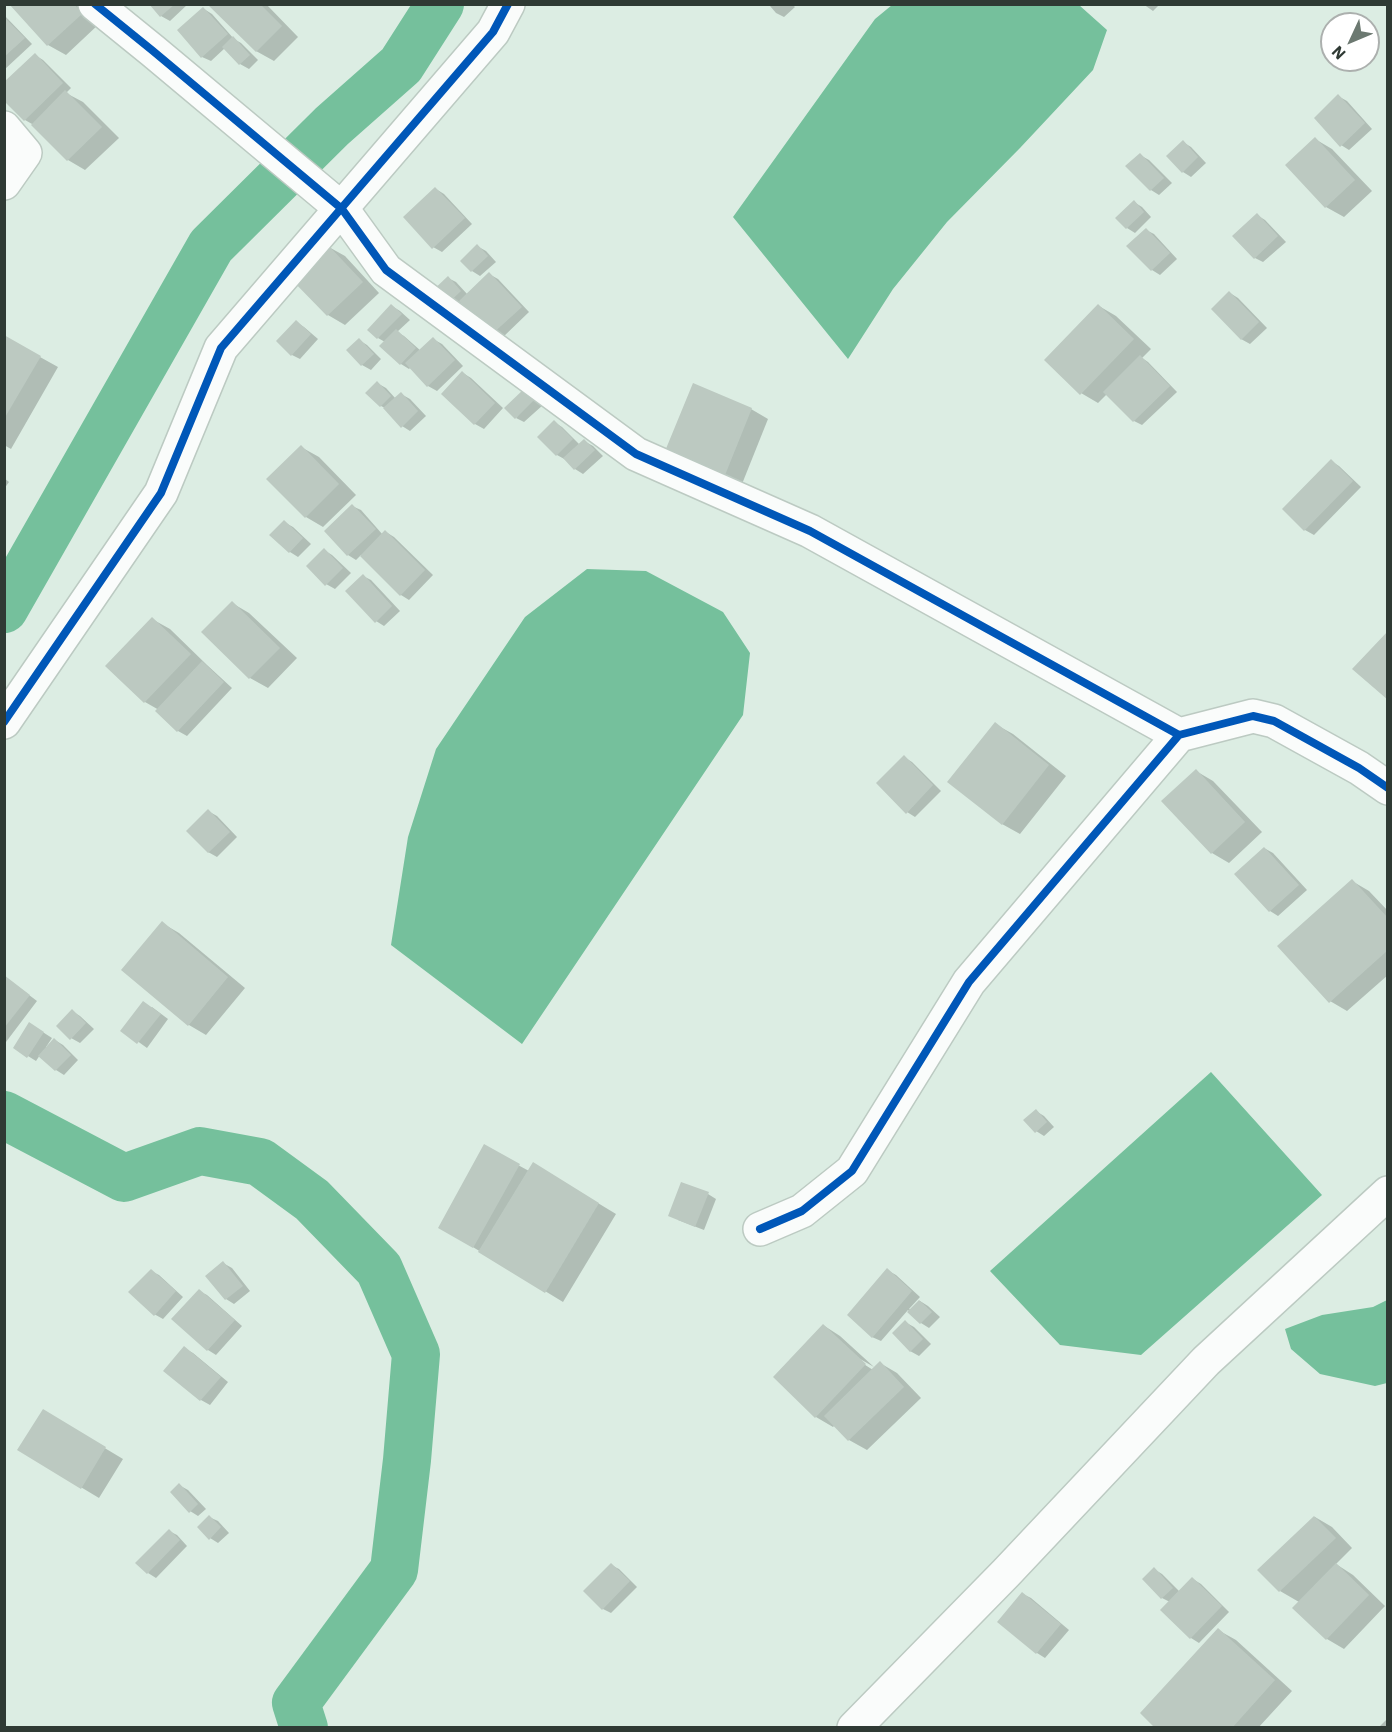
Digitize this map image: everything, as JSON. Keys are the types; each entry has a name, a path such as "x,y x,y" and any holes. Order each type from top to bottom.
{"street":[{"path":"95,4 342,209 386,270 636,454 810,531 1179,735"},
{"path":"4,722 161,493 221,348 493,32 508,4"},
{"path":"4,128 25,153 4,183"},
{"path":"760,1229 802,1211 852,1171 969,982 1179,735 1253,716 1264,718 1274,721 1359,768 1388,789"},
{"path":"854,1728 1006,1573 1206,1361 1388,1193"}],"shaded area":[{"path":"892,5 1079,5 1107,30 1093,70 947,222 893,289 848,359 733,217 875,19"},
{"path":"587,569 646,571 723,612 750,653 743,715 522,1044 391,945 408,837 436,749 525,617"},
{"path":"1211,1072 1322,1195 1141,1355 1060,1345 990,1271"},
{"path":"1387,1300 1387,1383 1375,1386 1320,1374 1291,1349 1285,1329 1322,1315 1373,1307"}],"building":[{"path":"9,4 74,4 82,14 47,46"},
{"path":"149,4 175,4 160,17"},
{"path":"207,4 260,4 282,26 256,52"},
{"path":"203,7 228,34 201,58 177,30"},
{"path":"4,17 25,38 4,57"},
{"path":"233,36 250,55 239,65 222,47"},
{"path":"35,53 63,83 24,121 4,101 4,82"},
{"path":"65,90 102,127 67,161 31,125"},
{"path":"1338,94 1365,123 1340,147 1314,118"},
{"path":"1315,137 1355,180 1325,208 1285,165"},
{"path":"1183,140 1198,157 1182,173 1166,156"},
{"path":"1140,153 1164,178 1150,191 1125,166"},
{"path":"435,187 465,218 432,249 403,217"},
{"path":"1134,200 1144,212 1126,229 1115,218"},
{"path":"1257,213 1278,236 1254,259 1232,236"},
{"path":"1146,228 1170,253 1151,271 1126,246"},
{"path":"327,244 363,282 327,316 290,278"},
{"path":"477,244 488,256 471,272 460,261"},
{"path":"489,272 522,307 491,335 459,301"},
{"path":"448,276 461,291 443,308 429,294"},
{"path":"1229,291 1259,322 1241,340 1211,309"},
{"path":"391,304 402,314 377,339 367,330"},
{"path":"1098,304 1134,339 1080,395 1044,360"},
{"path":"296,320 311,334 291,356 276,341"},
{"path":"396,329 416,348 400,365 379,346"},
{"path":"4,335 41,356 4,419"},
{"path":"433,337 455,360 427,387 405,363"},
{"path":"359,338 374,354 361,366 346,350"},
{"path":"1140,355 1170,386 1133,422 1103,392"},
{"path":"462,371 495,403 474,425 441,394"},
{"path":"377,381 391,396 380,407 365,393"},
{"path":"693,383 752,408 723,480 663,456"},
{"path":"525,388 535,399 515,419 504,408"},
{"path":"401,392 418,411 401,428 383,408"},
{"path":"554,420 573,439 556,456 537,437"},
{"path":"584,439 595,450 574,470 563,458"},
{"path":"301,445 339,484 305,518 266,479"},
{"path":"1331,459 1353,481 1304,531 1282,509"},
{"path":"352,504 376,529 347,556 324,531"},
{"path":"284,520 303,538 289,553 269,535"},
{"path":"385,530 425,570 400,596 360,556"},
{"path":"324,548 343,568 325,586 306,566"},
{"path":"363,574 392,606 375,623 345,591"},
{"path":"232,601 280,648 249,679 201,632"},
{"path":"152,617 191,654 144,703 105,666"},
{"path":"1388,631 1388,700 1352,669"},
{"path":"202,661 224,682 177,732 155,711"},
{"path":"995,722 1049,765 1002,825 947,782"},
{"path":"904,755 933,785 906,814 876,783"},
{"path":"1196,769 1245,822 1211,854 1161,801"},
{"path":"208,809 230,832 208,853 186,831"},
{"path":"1264,847 1299,885 1269,912 1234,874"},
{"path":"1352,879 1388,918 1388,950 1329,1003 1277,946"},
{"path":"162,921 228,977 188,1026 121,970"},
{"path":"4,975 30,995 4,1028"},
{"path":"143,1001 161,1014 137,1044 120,1031"},
{"path":"72,1009 86,1023 70,1040 56,1026"},
{"path":"29,1022 44,1032 27,1058 13,1048"},
{"path":"54,1038 71,1055 55,1071 38,1056"},
{"path":"1036,1109 1047,1122 1035,1133 1023,1120"},
{"path":"484,1144 520,1164 473,1248 438,1228"},
{"path":"533,1162 599,1203 545,1293 478,1252"},
{"path":"681,1182 709,1192 695,1227 668,1216"},
{"path":"223,1261 243,1286 225,1300 205,1276"},
{"path":"887,1268 912,1291 872,1338 847,1315"},
{"path":"151,1269 176,1291 154,1316 128,1292"},
{"path":"199,1289 235,1320 207,1351 171,1319"},
{"path":"919,1300 932,1312 920,1324 907,1312"},
{"path":"905,1320 923,1339 910,1352 892,1333"},
{"path":"823,1324 866,1364 815,1418 773,1377"},
{"path":"184,1346 221,1377 200,1401 163,1371"},
{"path":"880,1361 904,1387 848,1441 824,1416"},
{"path":"43,1409 106,1447 81,1489 17,1450"},
{"path":"179,1483 198,1504 189,1513 170,1492"},
{"path":"209,1515 221,1527 209,1540 197,1527"},
{"path":"1314,1516 1336,1538 1279,1592 1257,1570"},
{"path":"169,1529 180,1540 147,1574 135,1563"},
{"path":"611,1563 630,1581 602,1610 583,1591"},
{"path":"1336,1563 1369,1595 1326,1640 1292,1608"},
{"path":"1154,1567 1173,1588 1161,1599 1142,1579"},
{"path":"1192,1577 1222,1606 1190,1639 1160,1610"},
{"path":"1022,1592 1061,1624 1036,1654 997,1622"},
{"path":"1218,1628 1275,1680 1232,1728 1155,1728 1140,1713"}],"waterway":[{"path":"4,609 211,246 332,126 401,65 440,4"},
{"path":"4,1115 124,1178 200,1151 260,1162 312,1200 379,1269 416,1354 394,1570 296,1703 304,1728"}],"cycle path":[{"path":"95,4 342,209 386,270 636,454 810,531 1179,735"},
{"path":"4,722 161,493 221,348 493,32 508,4"},
{"path":"760,1229 802,1211 852,1171 969,982 1179,735 1253,716 1274,721 1359,768 1388,788"}]}
